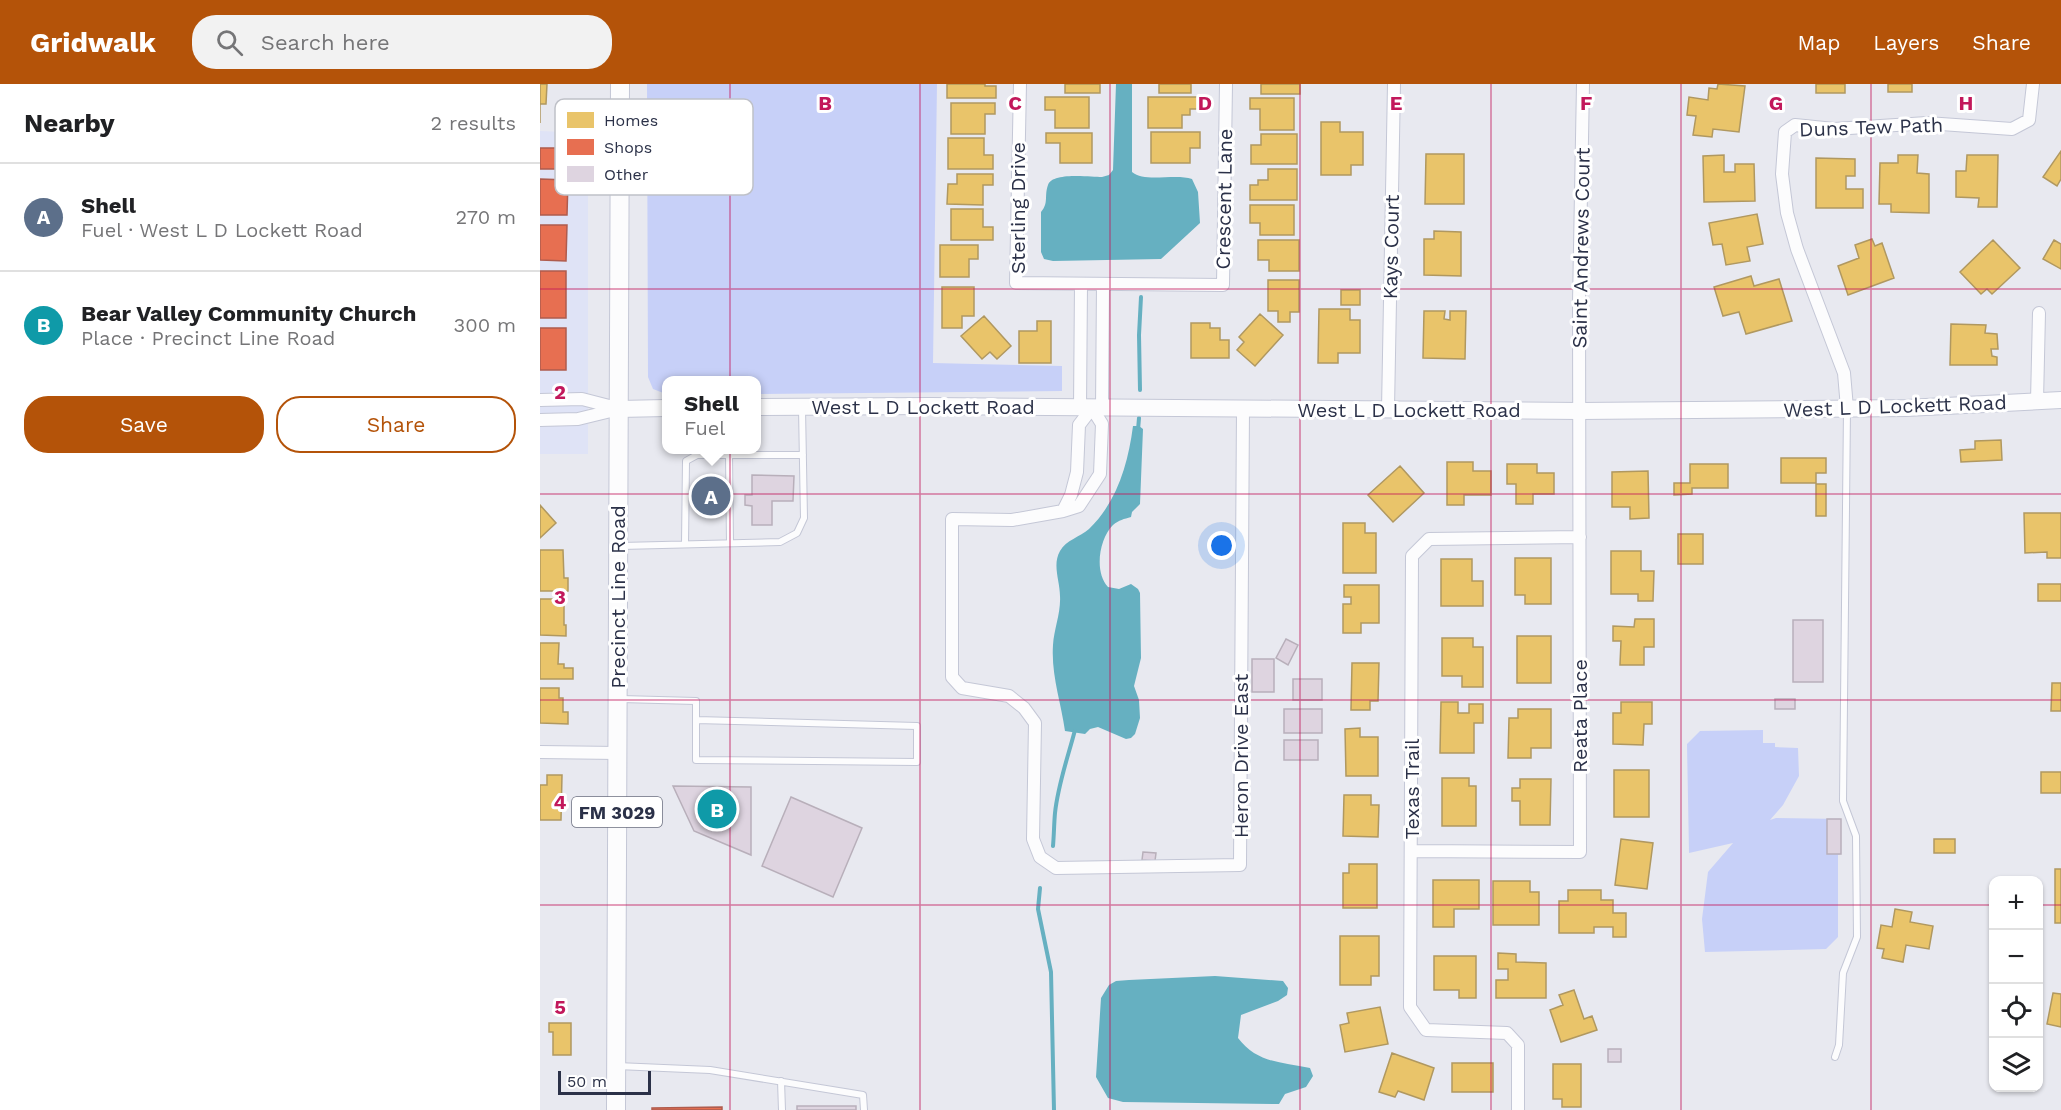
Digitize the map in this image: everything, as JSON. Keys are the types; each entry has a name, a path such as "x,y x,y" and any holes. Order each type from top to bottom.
{"main road":[{"name":"Precinct Line Road","path":"620,84 620,99"},
{"name":"Precinct Line Road","path":"616,1110 620,195"},
{"name":"West L D Lockett Road","path":"761,407 1580,411 1906,408 2061,400"},
{"path":"619,409 662,408"}],"street":[{"name":"Sterling Drive","path":"1020,84 1016,283 1103,284"},
{"name":"Crescent Lane","path":"1103,284 1223,285 1226,84"},
{"name":"Kays Court","path":"1388,409 1394,84"},
{"name":"Saint Andrews Court","path":"1580,411 1582,84"},
{"name":"Duns Tew Path","path":"1847,408 1844,373 1797,249 1787,213 1782,174 1785,132 1795,125 1834,129 1927,123 2012,129 2029,120 2033,84"},
{"path":"1063,511 1079,506 1100,474 1102,424 1091,408 1081,284"},
{"path":"1063,511 1071,495 1077,472 1080,425 1091,408 1103,284"},
{"path":"2037,401 2039,313"},
{"path":"540,400 582,399 619,409"},
{"path":"540,420 579,419 619,409"},
{"name":"Heron Drive East","path":"1063,511 1012,520 952,519 952,677 962,688 1009,696 1024,708 1035,723 1033,839 1040,857 1056,868 1240,865 1244,409"},
{"name":"Reata Place","path":"1412,851 1580,852 1580,411"},
{"name":"Texas Trail","path":"1518,1110 1518,1045 1507,1033 1426,1030 1410,1007 1412,556 1429,539 1580,537"},
{"path":"540,752 617,753"}],"lane":[{"path":"618,546 780,542 797,532 804,518 802,407"},
{"path":"1835,1058 1839,1045 1843,973 1857,937 1856,836 1843,801 1847,408"},
{"path":"685,544 686,461 697,455 803,455"},
{"path":"729,455 730,543"},
{"path":"617,699 696,701 696,720 696,760 917,762 917,726 696,720"},
{"path":"616,1066 710,1070 863,1095 864,1110"},
{"path":"781,1081 782,1110"}],"shaded area":[{"path":"647,84 937,84 933,363 1062,366 1062,391 761,394 761,376 662,376 662,392 653,389 648,377 647,195 753,195 753,99 647,99"},
{"path":"1116,84 1132,84 1132,172 1144,177 1192,179 1198,192 1200,223 1161,259 1053,261 1044,259 1041,252 1041,212 1045,206 1047,189 1051,181 1064,177 1102,177 1109,175 1113,170"},
{"path":"540,131 555,132 555,195 588,195 588,454 540,454"},
{"path":"1133,426 1143,429 1140,504 1132,512 1131,517 1117,522 1108,531 1100,556 1101,573 1108,587 1119,589 1131,584 1140,593 1141,658 1134,686 1139,700 1140,718 1135,734 1126,739 1098,727 1090,729 1085,734 1065,731 1055,678 1053,645 1060,602 1056,567 1058,556 1069,541 1089,529 1114,495 1128,454"},
{"path":"1763,730 1763,743 1775,743 1775,747 1798,748 1799,776 1783,805 1770,820 1776,818 1841,819 1841,854 1838,855 1838,937 1826,949 1705,952 1702,919 1708,872 1733,843 1689,853 1687,744 1700,731"},
{"path":"1215,976 1283,981 1288,988 1287,995 1278,1001 1241,1015 1238,1038 1261,1057 1310,1068 1313,1076 1306,1087 1285,1094 1279,1104 1123,1102 1108,1098 1096,1077 1101,998 1109,985 1116,981"}],"building: Homes":[{"path":"540,84 547,84 546,104 540,104"},
{"path":"947,84 996,86 996,98 947,98"},
{"path":"1065,84 1100,84 1100,93 1065,93"},
{"path":"1159,84 1191,84 1191,93 1159,93"},
{"path":"1261,84 1300,84 1300,94 1261,94"},
{"path":"1718,84 1745,86 1739,132 1713,129 1712,137 1693,135 1696,116 1687,115 1689,97 1708,100 1709,88 1717,89"},
{"path":"1816,84 1845,84 1845,93 1816,93"},
{"path":"1888,84 1912,84 1912,92 1888,92"},
{"path":"1045,97 1089,97 1089,128 1055,128 1055,110 1045,110"},
{"path":"1148,97 1200,97 1200,109 1190,109 1190,115 1182,115 1182,128 1148,128"},
{"path":"1250,98 1294,98 1294,130 1260,130 1260,109 1250,109"},
{"path":"951,103 995,103 995,114 985,114 985,134 951,134"},
{"path":"1321,122 1340,122 1340,132 1363,132 1363,165 1351,165 1351,175 1321,175"},
{"path":"1151,132 1200,132 1200,148 1190,148 1190,163 1151,163"},
{"path":"1046,133 1092,133 1092,163 1060,163 1060,143 1046,143"},
{"path":"1261,134 1297,134 1297,164 1251,164 1251,145 1261,145"},
{"path":"948,138 984,138 984,155 993,155 993,169 948,169"},
{"path":"2061,151 2061,179 2057,186 2043,177"},
{"path":"1426,154 1464,154 1464,204 1425,204"},
{"path":"1724,155 1724,172 1735,172 1735,164 1754,164 1755,201 1704,202 1703,156"},
{"path":"1898,155 1918,155 1917,173 1929,174 1929,213 1891,212 1891,204 1879,204 1880,163 1898,163"},
{"path":"1967,155 1998,155 1997,207 1978,207 1979,198 1956,197 1956,171 1966,171"},
{"path":"1816,158 1855,159 1855,176 1846,176 1846,189 1863,189 1863,208 1816,208"},
{"path":"1268,169 1297,169 1297,200 1250,200 1250,185 1258,185 1258,180 1268,180"},
{"path":"957,174 993,174 993,185 983,185 983,205 947,204 948,184 957,184"},
{"path":"1250,205 1294,205 1294,235 1260,235 1260,223 1250,223"},
{"path":"951,209 983,209 983,227 993,227 993,240 951,240"},
{"path":"1757,214 1763,244 1747,247 1750,261 1726,265 1722,244 1713,245 1709,223"},
{"path":"1434,231 1461,232 1461,276 1424,275 1424,239 1434,239"},
{"path":"1872,239 1875,246 1882,243 1894,278 1848,295 1838,266 1859,258 1855,245"},
{"path":"1258,240 1299,240 1299,271 1269,271 1269,260 1258,260"},
{"path":"1993,240 2020,268 1992,294 1987,289 1981,294 1960,272"},
{"path":"2054,240 2061,244 2061,269 2043,259"},
{"path":"940,245 978,245 978,259 969,259 969,277 940,277"},
{"path":"1751,276 1754,286 1779,279 1792,321 1746,334 1739,312 1723,316 1714,287"},
{"path":"1268,280 1299,280 1299,312 1290,312 1290,322 1278,322 1278,311 1268,311"},
{"path":"942,287 974,287 974,316 962,316 962,328 942,328"},
{"path":"1341,290 1360,290 1360,305 1341,305"},
{"path":"1319,309 1350,309 1350,320 1360,320 1360,353 1338,353 1338,363 1318,363"},
{"path":"1424,311 1445,311 1444,319 1450,320 1450,311 1466,311 1465,359 1423,358"},
{"path":"1260,314 1283,335 1255,366 1237,350 1244,342 1239,337"},
{"path":"984,316 1011,346 997,359 990,352 982,359 961,336"},
{"path":"1037,321 1051,321 1051,363 1019,363 1019,331 1037,331"},
{"path":"1191,323 1210,323 1210,328 1220,328 1220,340 1229,340 1229,358 1191,358"},
{"path":"1951,324 1986,325 1985,333 1997,334 1998,349 1991,349 1992,356 1997,357 1997,365 1950,365"},
{"path":"2001,440 2002,460 1961,462 1960,450 1975,449 1975,441"},
{"path":"1781,458 1826,458 1826,473 1816,473 1816,483 1781,483"},
{"path":"1447,462 1473,462 1473,471 1491,471 1491,495 1464,495 1464,505 1447,505"},
{"path":"1507,464 1537,464 1537,473 1554,473 1554,494 1533,494 1533,504 1516,504 1516,484 1507,484"},
{"path":"1690,464 1728,464 1728,488 1692,488 1692,494 1674,495 1674,483 1690,483"},
{"path":"1400,466 1424,493 1393,522 1368,495"},
{"path":"1648,471 1649,518 1630,519 1630,507 1612,507 1612,472"},
{"path":"1816,484 1826,484 1826,516 1816,516"},
{"path":"540,505 556,523 540,538"},
{"path":"2024,513 2061,513 2061,558 2047,558 2047,552 2025,553"},
{"path":"1343,523 1365,523 1365,533 1376,533 1376,573 1343,573"},
{"path":"1678,534 1703,534 1703,564 1678,564"},
{"path":"540,550 563,550 564,578 568,578 568,591 540,591"},
{"path":"1611,551 1641,551 1641,571 1654,571 1653,601 1638,601 1638,594 1611,594"},
{"path":"1515,558 1551,558 1551,604 1525,604 1525,595 1515,595"},
{"path":"1441,559 1472,559 1472,581 1483,581 1483,606 1441,606"},
{"path":"2038,584 2061,584 2061,601 2038,601"},
{"path":"1344,585 1379,585 1379,623 1361,623 1361,633 1343,633 1343,604 1351,604 1351,597 1344,597"},
{"path":"540,599 564,599 566,636 540,635"},
{"path":"1635,619 1654,619 1654,647 1644,647 1644,665 1620,665 1621,641 1613,641 1613,626 1634,627"},
{"path":"1517,636 1551,636 1551,683 1517,683"},
{"path":"1442,638 1473,638 1473,647 1483,647 1483,687 1462,687 1462,676 1442,676"},
{"path":"540,643 559,643 558,664 564,664 564,668 573,668 573,679 540,679"},
{"path":"1352,663 1379,663 1378,701 1370,701 1370,710 1351,710"},
{"path":"2052,683 2061,683 2061,711 2051,711"},
{"path":"540,688 559,688 559,698 563,698 563,712 568,712 568,724 540,723"},
{"path":"1441,702 1458,702 1458,713 1469,713 1469,704 1483,704 1483,723 1474,723 1474,753 1440,753"},
{"path":"1621,702 1652,702 1652,724 1644,724 1643,745 1613,744 1613,713 1621,713"},
{"path":"1518,709 1551,709 1551,748 1531,748 1531,758 1508,758 1509,718 1518,718"},
{"path":"1360,728 1360,737 1378,737 1378,776 1346,776 1345,729"},
{"path":"1614,770 1649,770 1649,817 1614,817"},
{"path":"2041,772 2061,772 2061,793 2041,793"},
{"path":"547,775 562,775 561,820 540,820 540,785 547,785"},
{"path":"1442,778 1469,778 1469,786 1476,786 1476,826 1442,826"},
{"path":"1520,779 1551,779 1550,825 1520,825 1520,801 1512,801 1512,788 1520,788"},
{"path":"1344,795 1371,795 1371,805 1379,805 1378,837 1343,836"},
{"path":"1621,839 1653,843 1647,889 1615,885"},
{"path":"1934,839 1955,839 1955,853 1934,853"},
{"path":"1349,864 1377,864 1377,908 1343,908 1343,873 1349,873"},
{"path":"2055,869 2061,869 2061,923 2055,923"},
{"path":"1433,880 1479,880 1479,909 1454,909 1454,927 1433,927"},
{"path":"1493,881 1530,881 1530,892 1539,892 1539,925 1493,925"},
{"path":"1568,890 1601,890 1601,900 1613,900 1613,913 1626,913 1626,937 1613,937 1613,927 1594,927 1594,933 1559,933 1559,901 1568,901"},
{"path":"1895,909 1912,912 1910,922 1933,926 1929,949 1906,945 1903,962 1882,958 1884,949 1877,948 1881,925 1892,927"},
{"path":"1340,936 1379,936 1379,976 1371,976 1371,985 1340,985"},
{"path":"1498,953 1516,954 1516,962 1546,963 1546,998 1496,998 1496,980 1508,980 1508,969 1498,969"},
{"path":"1434,956 1476,956 1476,998 1459,998 1459,990 1434,990"},
{"path":"1574,990 1584,1019 1592,1016 1597,1030 1561,1042 1550,1010 1563,1005 1559,995"},
{"path":"2053,993 2061,994 2061,1027 2047,1024"},
{"path":"1380,1007 1388,1044 1345,1052 1340,1025 1349,1023 1347,1013"},
{"path":"549,1023 571,1023 571,1055 553,1055 553,1032 549,1032"},
{"path":"1392,1053 1434,1068 1424,1100 1398,1091 1395,1097 1379,1092"},
{"path":"1452,1063 1493,1063 1493,1092 1452,1092"},
{"path":"1553,1064 1581,1064 1581,1107 1562,1107 1562,1099 1553,1099"}],"building: Shops":[{"path":"540,148 555,148 555,169 540,169"},
{"path":"540,179 555,180 555,195 568,195 567,215 540,215"},
{"path":"540,225 567,225 566,261 540,260"},
{"path":"540,271 566,271 566,318 540,318"},
{"path":"540,328 566,328 566,370 540,370"},
{"path":"722,1107 722,1110 652,1110 652,1108"}],"building: Other":[{"path":"752,475 794,476 793,501 772,501 772,525 752,525 752,506 745,505 745,495 752,495"},
{"path":"1793,620 1823,620 1823,682 1793,682"},
{"path":"1286,639 1298,645 1288,665 1276,658"},
{"path":"1252,659 1274,659 1274,692 1252,692"},
{"path":"1293,679 1322,679 1322,700 1293,700"},
{"path":"1775,699 1795,699 1795,709 1775,709"},
{"path":"1284,709 1322,709 1322,733 1284,733"},
{"path":"1284,740 1318,740 1318,760 1284,760"},
{"path":"673,786 751,787 751,855 694,831"},
{"path":"791,797 862,828 833,897 762,866"},
{"path":"1827,819 1841,819 1841,854 1827,854"},
{"path":"1143,852 1156,853 1155,861 1142,860"},
{"path":"1608,1049 1621,1049 1621,1062 1608,1062"},
{"path":"797,1106 856,1106 856,1110 797,1110"}],"waterway":[{"path":"1140,390 1141,297"},
{"path":"1138,430 1139,418"},
{"path":"1053,846 1058,792 1075,730"},
{"path":"1040,888 1038,909 1051,972 1054,1110"}],"place":[{"name":"Shell","path":"711,496"},
{"name":"Bear Valley Community Church","path":"717,809"}]}
